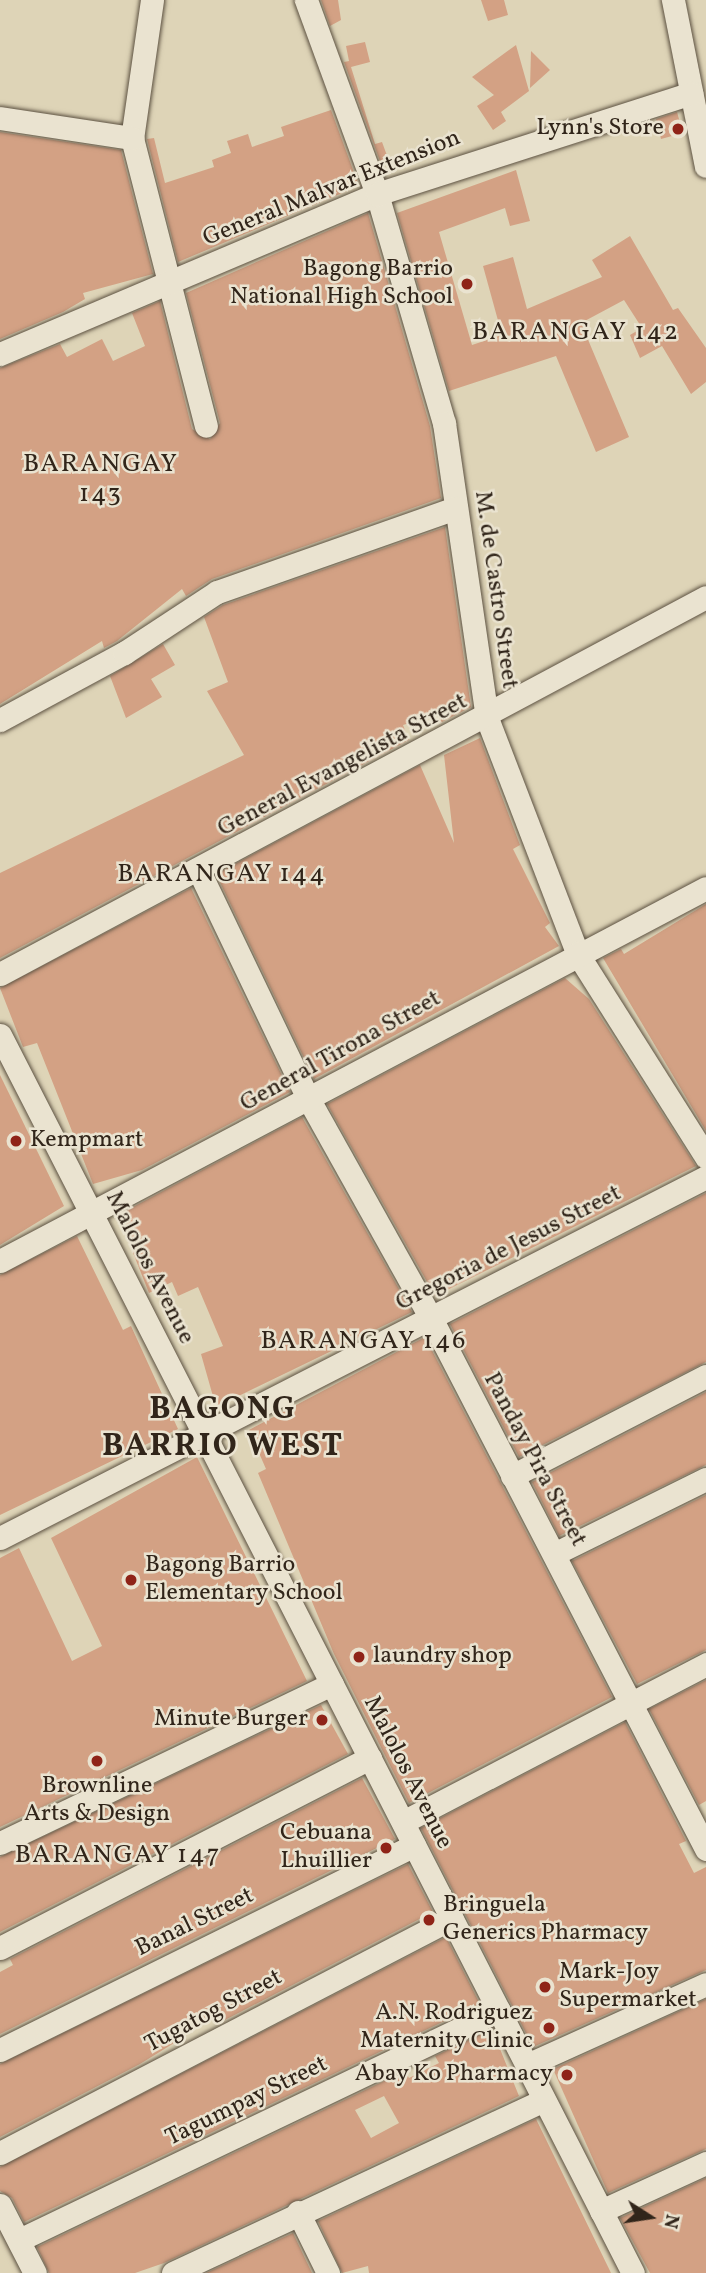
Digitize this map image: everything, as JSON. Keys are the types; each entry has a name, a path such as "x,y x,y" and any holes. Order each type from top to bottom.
{"street":[{"path":"152,0 131,138 166,284 206,426"},
{"name":"M. de Castro Street","path":"306,0 377,194 444,423 487,718 577,953 706,1157"},
{"path":"673,0 706,166"},
{"name":"General Malvar Extension","path":"0,354 377,194 691,93"},
{"path":"0,118 131,138"},
{"path":"0,720 124,653 217,592 456,508"},
{"name":"General Evangelista Street","path":"0,974 200,873 706,597"},
{"name":"Panday Pira Street","path":"200,873 309,1100 431,1318 704,1842"},
{"name":"General Tirona Street","path":"0,1261 309,1100 577,953 706,888"},
{"name":"Malolos Avenue","path":"0,1035 633,2273"},
{"name":"Gregoria de Jesus Street","path":"0,1538 706,1177"},
{"path":"512,1476 706,1376"},
{"path":"554,1554 706,1479"},
{"path":"403,1822 706,1664"},
{"path":"0,1843 332,1684"},
{"path":"0,1948 370,1758"},
{"name":"Banal Street","path":"0,2050 414,1845"},
{"name":"Tugatog Street","path":"0,2153 452,1918"},
{"path":"527,2065 706,1984"},
{"name":"Tagumpay Street","path":"19,2241 499,2010"},
{"path":"173,2273 298,2212 544,2100"},
{"path":"601,2211 706,2163"},
{"path":"0,2205 35,2273"},
{"path":"298,2212 328,2273"}],"building":[{"path":"321,0 338,0 341,20 330,26"},
{"path":"481,0 504,0 508,15 488,21"},
{"path":"365,42 370,62 351,67 375,144 382,142 389,161 381,164 344,62 349,61 346,46"},
{"path":"516,45 529,91 501,112 506,121 493,130 477,106 494,95 472,77"},
{"path":"531,51 550,70 530,88"},
{"path":"331,110 359,186 178,262 147,139 154,138 165,183 214,167 212,160 231,153 227,141 248,134 252,147 284,136 281,127"},
{"path":"677,112 683,133 661,139 656,119"},
{"path":"0,132 121,150 153,274 83,293 85,299 63,312 0,339"},
{"path":"516,170 530,221 510,226 505,208 439,232 472,345 502,335 483,266 513,257 527,309 602,277 592,260 630,236 673,310 678,308 706,348 706,382 691,394 662,346 640,358 630,335 642,328 624,300 581,323 629,437 596,452 556,356 449,391 397,213"},
{"path":"368,213 430,426 441,498 212,579 186,596 182,589 117,641 104,648 102,641 0,704 0,368 60,344 67,357 102,339 113,361 145,346 132,313 160,301 192,429 210,439 220,423 186,293"},
{"path":"445,527 471,707 440,723 439,714 403,725 409,740 0,958 0,873 244,755 207,691 228,682 204,617 223,605"},
{"path":"163,644 175,665 151,679 162,697 126,718 110,676"},
{"path":"480,738 520,845 513,849 550,923 545,927 559,946 314,1079 216,874 420,765 454,843 444,755"},
{"path":"191,888 290,1092 142,1170 93,1184 37,1043 23,1047 0,988"},
{"path":"706,904 706,1131 603,958 621,949 624,954"},
{"path":"565,978 589,999 696,1166 435,1296 327,1104"},
{"name":"Kempmart","path":"0,1075 64,1206 0,1245"},
{"path":"302,1117 412,1312 216,1407 201,1354 223,1346 198,1287 178,1296 172,1282 149,1293 118,1215"},
{"path":"706,1193 706,1362 519,1457 450,1324"},
{"path":"77,1236 123,1330 131,1326 178,1429 0,1515 0,1275"},
{"path":"425,1337 612,1697 409,1803 334,1654 258,1473 266,1469 249,1430"},
{"path":"706,1392 706,1465 559,1536 532,1482"},
{"name":"Bagong Barrio Elementary School","path":"197,1457 307,1681 0,1827 0,1558 19,1548 72,1661 102,1646 51,1538"},
{"path":"706,1495 706,1650 637,1684 572,1561"},
{"path":"706,1680 706,1801 699,1805 649,1709"},
{"path":"321,1705 348,1754 0,1932 0,1857"},
{"path":"625,1722 686,1841 679,1844 694,1873 706,1867 706,1970 533,2047 421,1828"},
{"path":"362,1778 395,1839 0,2034 0,1972 13,1965 10,1959"},
{"path":"408,1864 433,1912 223,2021 219,2014 207,2022 202,2013 174,2029 179,2040 140,2064 0,2137 0,2064"},
{"path":"446,1937 480,2004 24,2222 12,2198 0,2191 0,2167"},
{"path":"706,1999 706,2149 608,2193 553,2069"},
{"path":"492,2029 519,2096 164,2263 135,2273 49,2273 37,2247 405,2071 409,2078 439,2063 435,2056","holes":["384,2096 399,2123 371,2138 355,2110"]},
{"path":"536,2119 611,2273 369,2273 368,2266 342,2273 318,2221"},
{"path":"706,2178 706,2273 650,2273 620,2218"},
{"path":"293,2233 312,2273 206,2273"}],"place":[{"name":"Lynn's Store","path":"678,129"},
{"name":"Bagong Barrio National High School","path":"467,284"},
{"name":"Kempmart","path":"16,1141"},
{"name":"Bagong Barrio Elementary School","path":"131,1580"},
{"name":"laundry shop","path":"359,1657"},
{"name":"Minute Burger","path":"322,1720"},
{"name":"Brownline Arts & Design","path":"97,1761"},
{"name":"Cebuana Lhuillier","path":"386,1848"},
{"name":"Bringuela Generics Pharmacy","path":"429,1920"},
{"name":"Mark-Joy Supermarket","path":"545,1987"},
{"name":"A.N. Rodriguez Maternity Clinic","path":"549,2028"},
{"name":"Abay Ko Pharmacy","path":"567,2075"}],"district":[{"name":"BARANGAY 142","path":"576,333"},
{"name":"BARANGAY 143","path":"101,480"},
{"name":"BARANGAY 144","path":"222,875"},
{"name":"BARANGAY 146","path":"364,1342"},
{"name":"BAGONG BARRIO WEST","path":"223,1430"},
{"name":"BARANGAY 147","path":"118,1856"}]}
